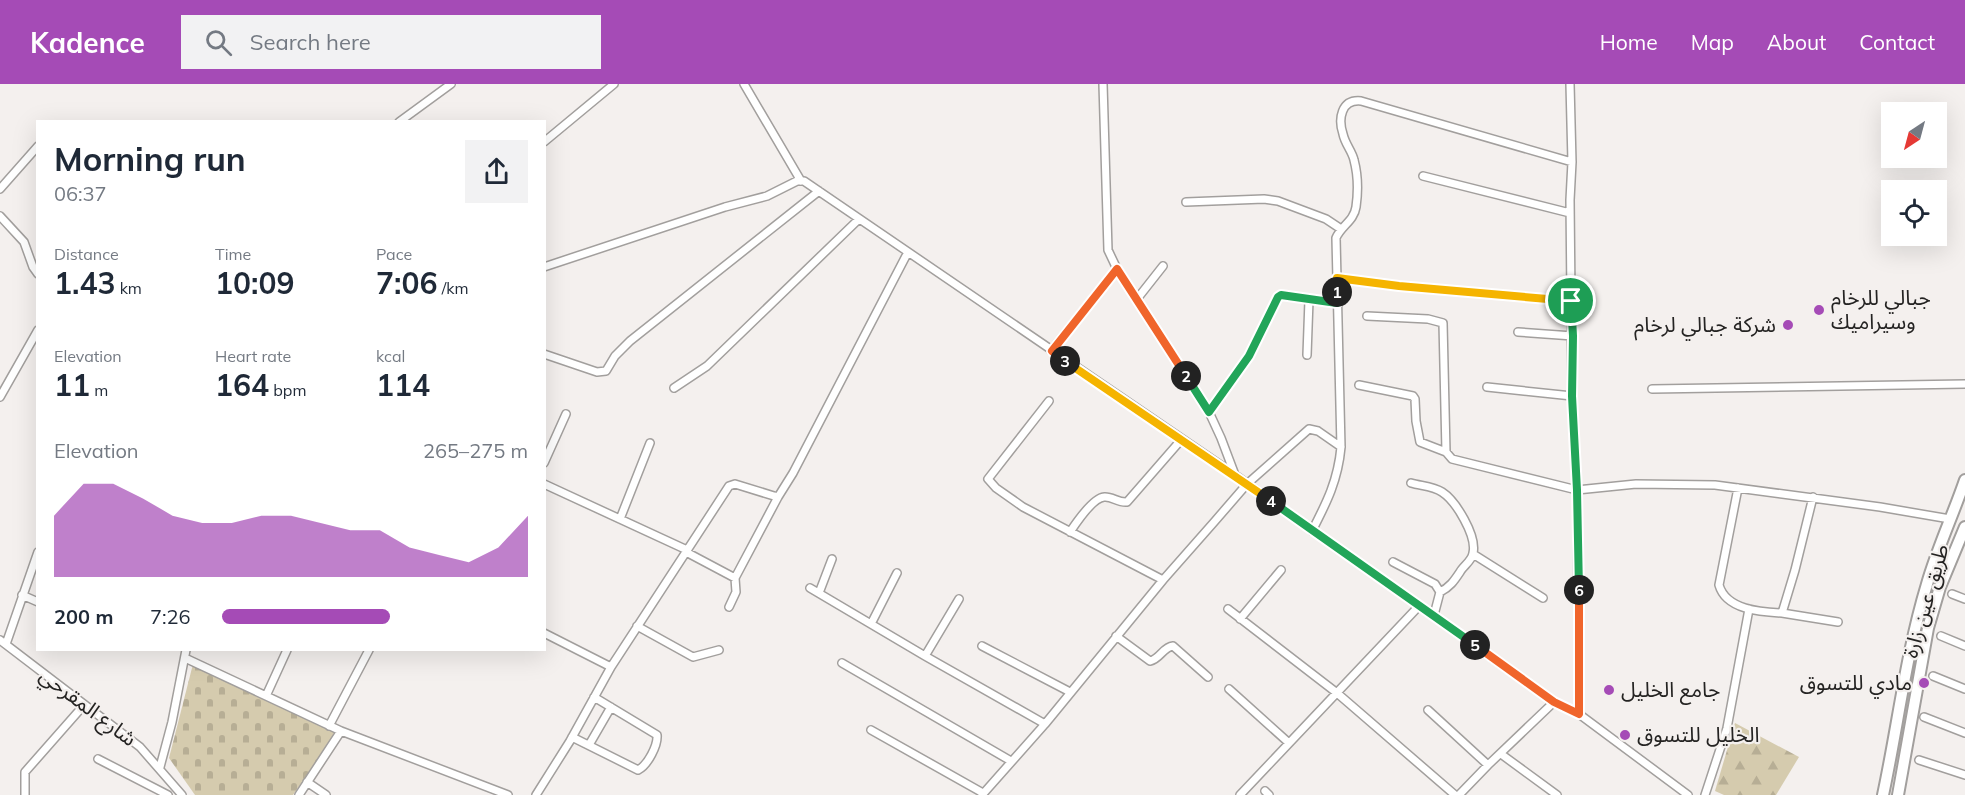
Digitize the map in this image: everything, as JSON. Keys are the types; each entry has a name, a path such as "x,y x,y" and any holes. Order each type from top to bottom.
{"main road":[{"name":"طريق عين زارة","path":"1883,795 1907,668 1927,582 1965,480"},
{"name":"طريق عين زارة","path":"1898,795 1928,628 1940,587 1961,549 1965,527"}],"street":[{"path":"402,120 451,84"},
{"path":"546,140 614,84"},
{"path":"744,84 801,180 1247,484 1554,702 1579,714 1688,795"},
{"path":"1103,84 1108,250 1117,269 1209,412 1234,475"},
{"path":"1570,84 1572,396 1577,490 1579,714"},
{"path":"1312,531 1332,490 1337,475 1341,447 1336,238 1341,229 1351,221 1356,209 1354,160 1342,134 1343,108 1354,100 1572,162"},
{"path":"0,189 36,148"},
{"path":"1423,176 1570,213"},
{"path":"546,266 725,207 767,196 801,180"},
{"path":"546,355 597,372 606,371 615,356 630,341 819,191"},
{"path":"1186,202 1264,199 1278,201 1326,219 1341,229"},
{"path":"0,216 24,242 36,271"},
{"path":"674,388 707,366 860,219"},
{"path":"729,607 736,592 735,578 908,252"},
{"path":"1137,299 1163,266"},
{"path":"1052,351 1117,269"},
{"path":"1337,278 1399,286 1571,301"},
{"path":"1209,412 1249,356 1278,297 1281,295 1337,303"},
{"path":"1307,355 1309,300"},
{"path":"1367,316 1428,319 1443,323 1446,452"},
{"path":"1518,332 1573,336"},
{"path":"0,397 36,334"},
{"path":"1652,389 1965,384"},
{"path":"1359,385 1413,396 1420,442 1446,452 1452,459 1577,490 1636,484 1715,485 1950,519"},
{"path":"1487,387 1572,396"},
{"path":"1049,401 988,479 996,488 1023,507 1163,580"},
{"path":"546,459 566,414"},
{"path":"871,730 983,794 1045,724 1163,580 1247,484 1310,429 1318,431 1341,447"},
{"path":"1070,532 1084,513 1100,498 1106,496 1121,503 1127,502 1181,440"},
{"path":"620,519 650,443"},
{"path":"1410,483 1436,489 1451,500 1467,526 1473,542 1473,554 1454,582 1440,592 1434,615"},
{"path":"536,795 611,667 721,496 732,484 778,497"},
{"path":"546,485 686,551 735,578"},
{"path":"1738,488 1719,585 1721,592 1730,600 1749,609 1838,622"},
{"path":"1782,613 1813,498"},
{"path":"1473,554 1543,598"},
{"name":"شارع المقرحي","path":"36,557 3,642 140,747 182,795"},
{"path":"819,593 832,560"},
{"path":"1393,562 1435,584 1440,592"},
{"path":"1240,619 1281,570"},
{"path":"872,624 897,573"},
{"path":"810,588 1045,724"},
{"path":"1952,594 1965,599"},
{"path":"22,595 36,601"},
{"path":"925,656 959,599"},
{"path":"1240,795 1419,606"},
{"path":"1228,609 1337,693 1457,795 1554,702"},
{"path":"1705,795 1727,728 1749,609"},
{"path":"637,626 693,657 719,650"},
{"path":"546,634 611,667"},
{"path":"1116,636 1150,661 1167,647 1173,646 1208,677"},
{"path":"1941,636 1965,646"},
{"path":"982,646 1070,692"},
{"path":"160,768 186,651"},
{"path":"266,696 287,651"},
{"path":"329,726 368,651"},
{"path":"185,658 329,726 508,795"},
{"path":"842,663 1011,761"},
{"path":"1933,676 1965,689"},
{"path":"1229,689 1289,743"},
{"path":"572,736 638,770 643,767 657,741 657,735 594,697"},
{"path":"25,795 25,772 84,705"},
{"path":"589,745 611,706"},
{"path":"1428,710 1488,765"},
{"path":"1924,717 1965,734"},
{"path":"299,795 341,731"},
{"path":"1501,754 1557,795"},
{"path":"98,759 168,795"},
{"path":"1919,760 1965,775"},
{"path":"308,782 326,795"}],"green space":[{"path":"193,664 337,732 293,795 195,795 169,758"},
{"path":"1735,723 1799,757 1776,795 1724,795 1715,791"}],"place":[{"name":"جبالي للرخام وسيراميك","path":"1819,310"},
{"name":"شركة جبالي لرخام","path":"1788,325"},
{"name":"مادي للتسوق","path":"1924,683"},
{"name":"جامع الخليل","path":"1609,690"},
{"name":"الخليل للتسوق","path":"1625,735"}],"route":[{"path":"1117,269 1209,412 1249,356 1276,300 1281,295 1337,303 1337,278 1399,286 1571,301 1572,396 1577,490 1579,714 1554,702 1247,484 1052,351 1117,269"}]}
